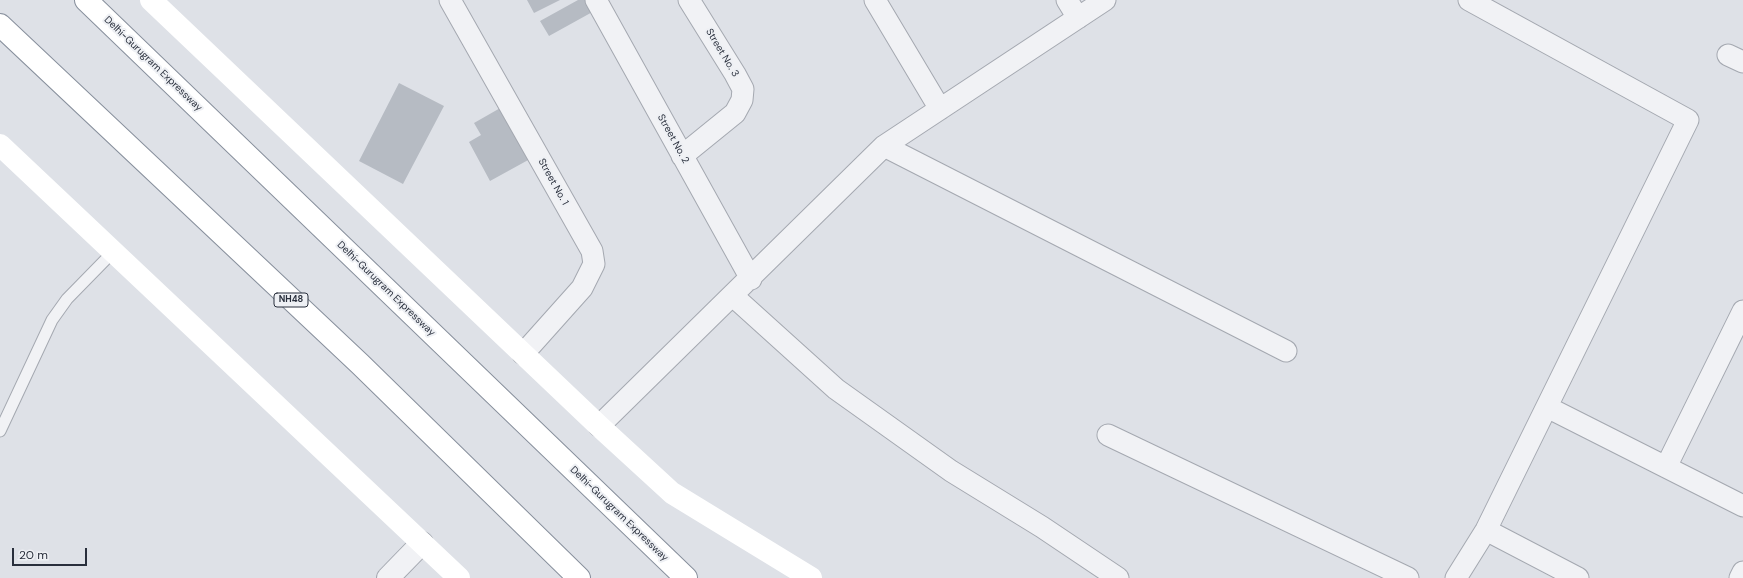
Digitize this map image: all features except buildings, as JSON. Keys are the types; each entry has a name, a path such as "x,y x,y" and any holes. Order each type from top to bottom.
{"main road":[{"name":"Delhi-Gurugram Expressway","path":"86,0 686,578"},
{"path":"151,0 599,426 672,493 811,578"},
{"name":"NH48","path":"0,25 360,364 579,578"},
{"path":"0,145 459,578"}],"street":[{"name":"Street No. 1","path":"450,0 592,251 594,264 582,288 523,354"},
{"name":"Street No. 2","path":"596,0 751,279"},
{"name":"Street No. 3","path":"682,156 735,112 742,100 743,89 689,0"},
{"path":"876,0 940,109"},
{"path":"1067,0 1078,18"},
{"path":"599,426 751,279 884,146 1105,0"},
{"path":"1456,578 1486,530 1688,120 1469,0"},
{"path":"884,146 1286,351"},
{"path":"733,296 836,389 951,471 1042,527 1118,578"},
{"path":"1666,467 1743,311"},
{"path":"1547,407 1743,506"},
{"path":"1108,435 1408,578"},
{"path":"1486,530 1578,578"},
{"path":"388,578 422,543"},
{"path":"1740,578 1743,572"}],"lane":[{"path":"0,431 52,320 67,299 113,252"}]}
